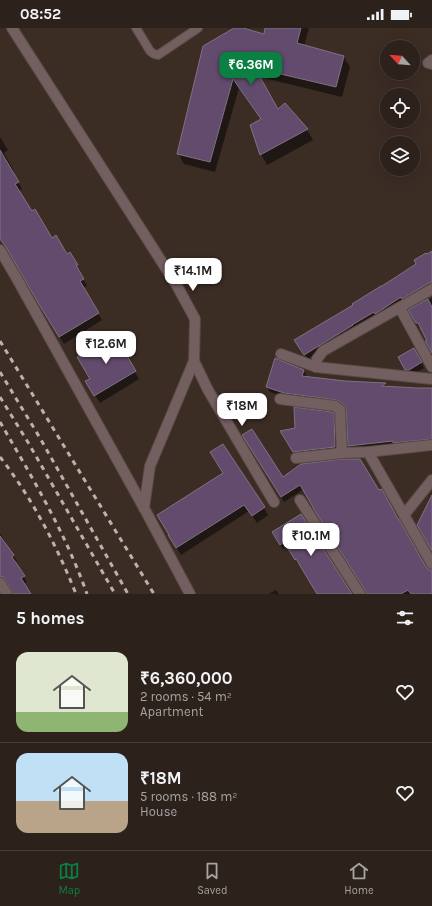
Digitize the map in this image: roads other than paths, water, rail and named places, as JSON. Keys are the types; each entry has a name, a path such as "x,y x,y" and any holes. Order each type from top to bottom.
{"street":[{"path":"12,28 176,284 195,319 194,361 150,466 144,508"},
{"path":"432,60 428,63 432,64"},
{"path":"0,250 16,276 190,594"},
{"path":"316,367 317,359 323,351 432,289"},
{"path":"400,308 432,367"},
{"path":"281,354 316,367 432,379"},
{"path":"194,361 208,390 274,502"},
{"path":"280,399 335,406 340,410 342,452"},
{"path":"296,458 342,452 368,452 432,445"},
{"path":"368,452 432,564"},
{"path":"404,515 432,480"},
{"path":"300,500 360,594"},
{"path":"0,583 7,594"}],"lane":[{"path":"136,28 150,51 158,55 198,28"}],"railway":[{"path":"0,341 154,594"},
{"path":"0,372 40,438 128,594"},
{"path":"0,397 29,444 115,594"},
{"path":"0,422 59,528 79,572 87,594"},
{"path":"0,457 23,489 43,523 61,558 76,594"}]}
